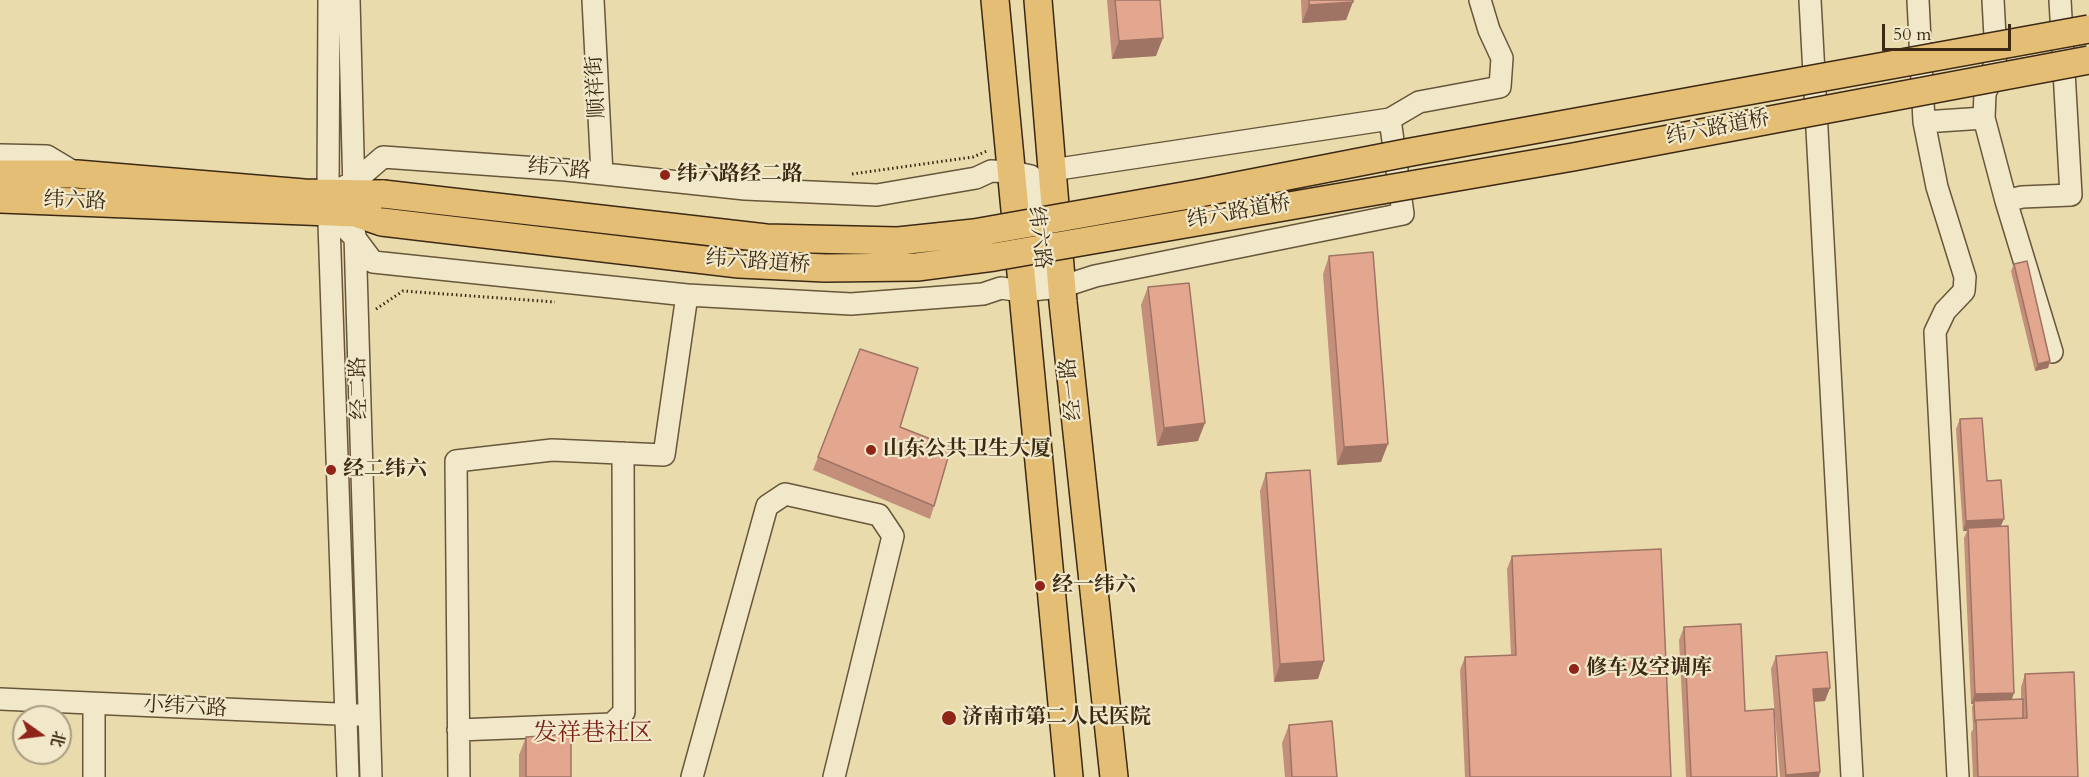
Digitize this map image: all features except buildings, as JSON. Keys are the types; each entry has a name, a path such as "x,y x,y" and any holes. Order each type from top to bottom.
{"main road":[{"name":"经一路","path":"995,0 1069,777"},
{"name":"经一路","path":"1038,0 1061,286 1114,777"},
{"name":"纬六路道桥","path":"383,194 766,238 898,241 974,233 1200,193 1411,152 2089,29"},
{"name":"纬六路道桥","path":"382,222 739,264 825,268 916,267 994,257 1573,158 2089,60"},
{"name":"纬六路","path":"0,174 77,174 346,206 382,222"},
{"name":"纬六路","path":"0,199 346,206 369,192 383,194"}],"street":[{"name":"经二路","path":"329,0 346,206 371,777"},
{"name":"经二路","path":"348,777 346,206 349,0"},
{"name":"顺祥街","path":"593,0 602,174"},
{"path":"1052,170 1390,119 1419,102 1500,87 1502,58 1489,30 1480,0"},
{"path":"1810,0 1852,777"},
{"path":"1918,0 1924,122 1937,187 1965,277 1964,291 1945,311 1935,332 1958,777"},
{"path":"1993,0 1996,55 1985,93 1984,118 2006,201 2052,352"},
{"path":"2006,201 2022,197 2071,195 2060,0"},
{"path":"1924,122 1984,118"},
{"path":"1061,286 1095,276 1402,214 1390,119"},
{"path":"0,155 47,156 77,174"},
{"name":"纬六路","path":"383,157 602,174 745,189 877,195 976,178 1011,162 1031,176 1040,277 1061,286 1021,291 1001,288 983,294 851,304 687,295 373,262 346,206 383,157"},
{"path":"459,777 456,461 552,450 664,455 687,295"},
{"path":"458,730 612,724 624,712 623,453"},
{"path":"692,777 767,506 785,494 879,515 893,536 834,777"},
{"name":"小纬六路","path":"0,699 347,716 369,715"},
{"path":"94,704 94,777"}],"path":[{"path":"844,175 973,157 986,151 1011,162"}],"place":[{"name":"纬六路经二路","path":"665,175"},
{"name":"山东公共卫生大厦","path":"871,450"},
{"name":"经二纬六","path":"331,470"},
{"name":"经一纬六","path":"1040,586"},
{"name":"修车及空调库","path":"1574,669"},
{"name":"济南市第二人民医院","path":"949,718"}],"district":[{"name":"发祥巷社区","path":"593,734"}]}
